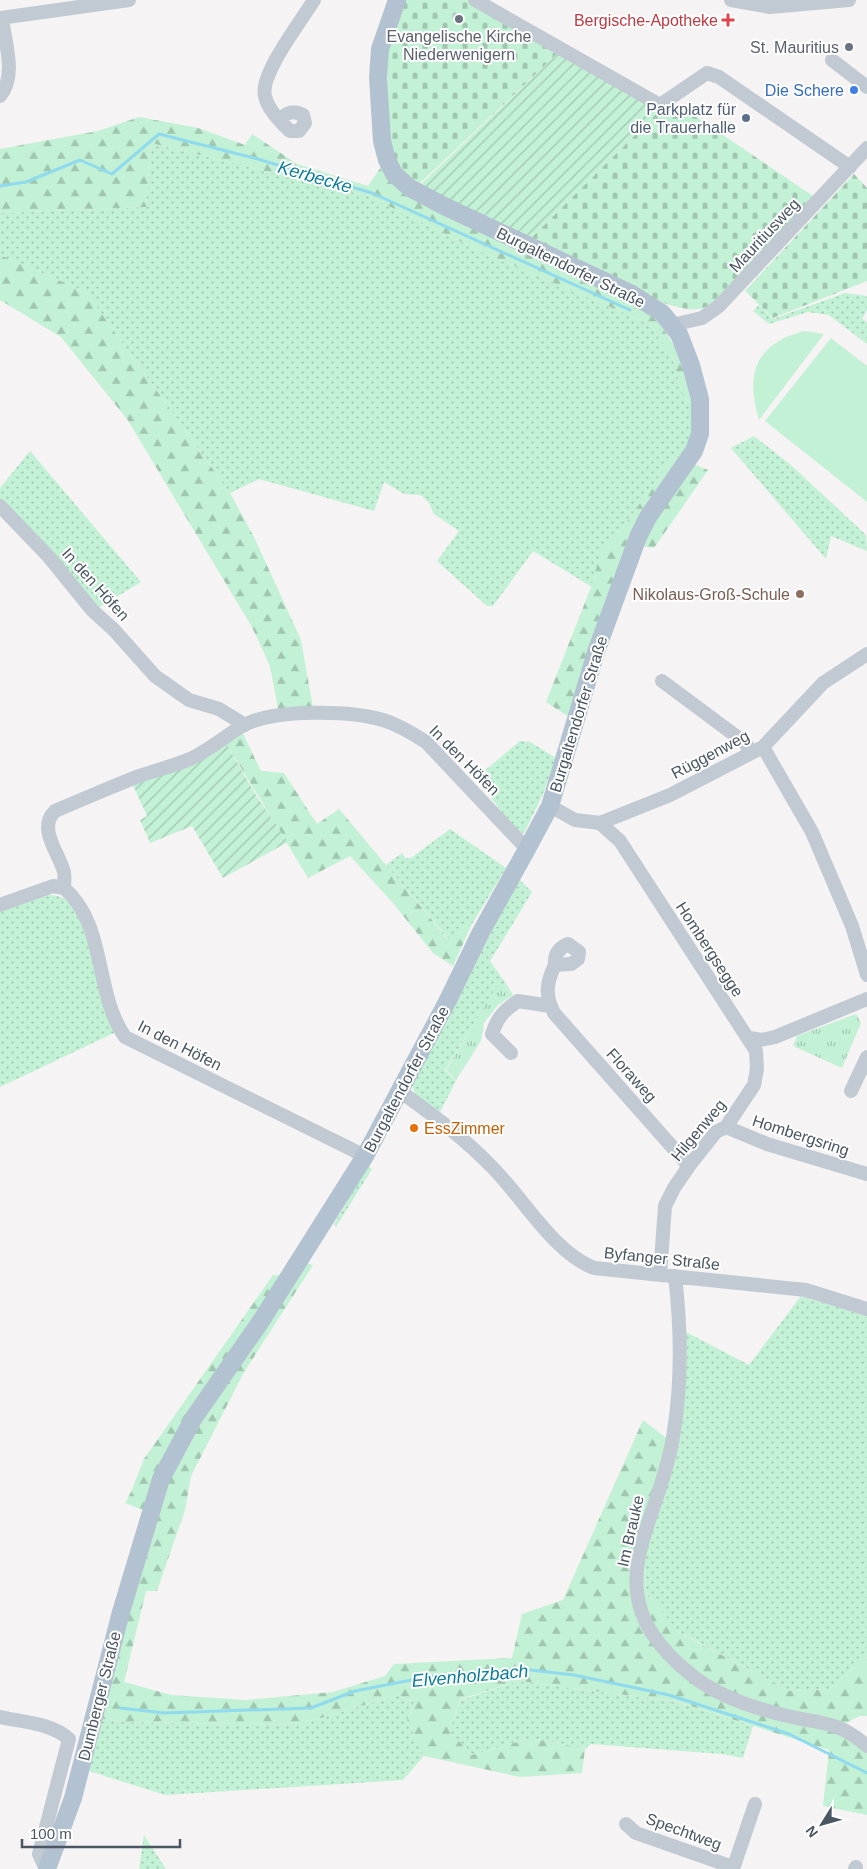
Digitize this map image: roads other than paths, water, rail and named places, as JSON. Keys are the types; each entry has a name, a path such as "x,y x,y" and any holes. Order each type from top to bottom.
{"main road":[{"name":"Burgaltendorfer Straße","path":"149,1523 162,1479 193,1419 261,1321 365,1156 401,1092 481,932 550,806 597,649 635,545 648,517 694,451 700,434 701,411 697,387 684,346 672,325 662,313 644,301 444,206 410,188 394,174 387,160 382,142 378,78 380,49 397,0"},
{"name":"Dumberger Straße","path":"47,1869 73,1798 118,1622 149,1523"}],"street":[{"path":"0,96 7,87 9,73 1,18 130,0"},
{"path":"280,119 265,98 266,80 314,0"},
{"path":"475,0 660,105 707,73 718,77 850,167"},
{"path":"731,0 770,7 849,0"},
{"path":"832,60 867,87"},
{"name":"Mauritiusweg","path":"672,325 702,318 720,306 867,148"},
{"name":"In den Höfen","path":"0,506 50,557 92,610 114,630 155,676 189,700 219,708 245,725"},
{"name":"Rüggenweg","path":"600,823 683,789 757,749 824,683 867,654"},
{"path":"662,681 744,742 757,749 812,832 852,926 867,975"},
{"name":"In den Höfen","path":"365,1156 124,1037 113,1015 90,930 79,904 64,888 64,873 47,825 50,816 55,811 140,776 188,760 220,743 245,725 276,716 319,712 356,715 381,720 405,728 426,742 527,849"},
{"path":"550,806 575,820 600,823"},
{"name":"Hombergsegge","path":"600,823 620,841 729,1010 750,1038"},
{"path":"0,905 53,886 64,888"},
{"path":"550,1006 547,999 548,978 555,965"},
{"path":"750,1038 761,1040 775,1036 867,999"},
{"path":"512,1053 492,1034 496,1021 504,1010 518,1001 550,1006"},
{"name":"Floraweg","path":"550,1006 554,1013 689,1166"},
{"name":"Hilgenweg","path":"660,1274 665,1206 674,1188 689,1166 716,1132 726,1127 754,1085 757,1076 756,1051 750,1038"},
{"path":"851,1091 867,1057"},
{"name":"Byfanger Straße","path":"401,1092 438,1118 491,1165 565,1252 581,1263 594,1268 806,1290 867,1309"},
{"name":"Hombergsring","path":"726,1127 767,1144 867,1174"},
{"name":"Im Brauke","path":"676,1276 680,1334 677,1401 671,1447 650,1515 638,1564 636,1583 642,1617 661,1646 696,1678 734,1699 788,1716 838,1726 850,1732 867,1746"},
{"name":"Dumberger Straße","path":"0,1717 54,1729 62,1732 69,1739 39,1854 47,1869"},
{"name":"Spechtweg","path":"626,1824 636,1834 733,1868 755,1804"}],"waterway":[{"name":"Kerbecke","path":"0,186 26,182 80,160 112,174 159,134 254,158 372,193 630,310"},
{"name":"Elvenholzbach","path":"120,1708 164,1713 311,1708 355,1691 427,1677 521,1669 574,1675 669,1695 789,1734 867,1773"}],"place":[{"name":"Evangelische Kirche Niederwenigern","path":"459,19"},
{"name":"Bergische-Apotheke","path":"728,20"},
{"name":"St. Mauritius","path":"849,47"},
{"name":"Die Schere","path":"854,90"},
{"name":"Parkplatz für die Trauerhalle","path":"746,118"},
{"name":"Nikolaus-Groß-Schule","path":"800,594"},
{"name":"EssZimmer","path":"414,1128"}]}
